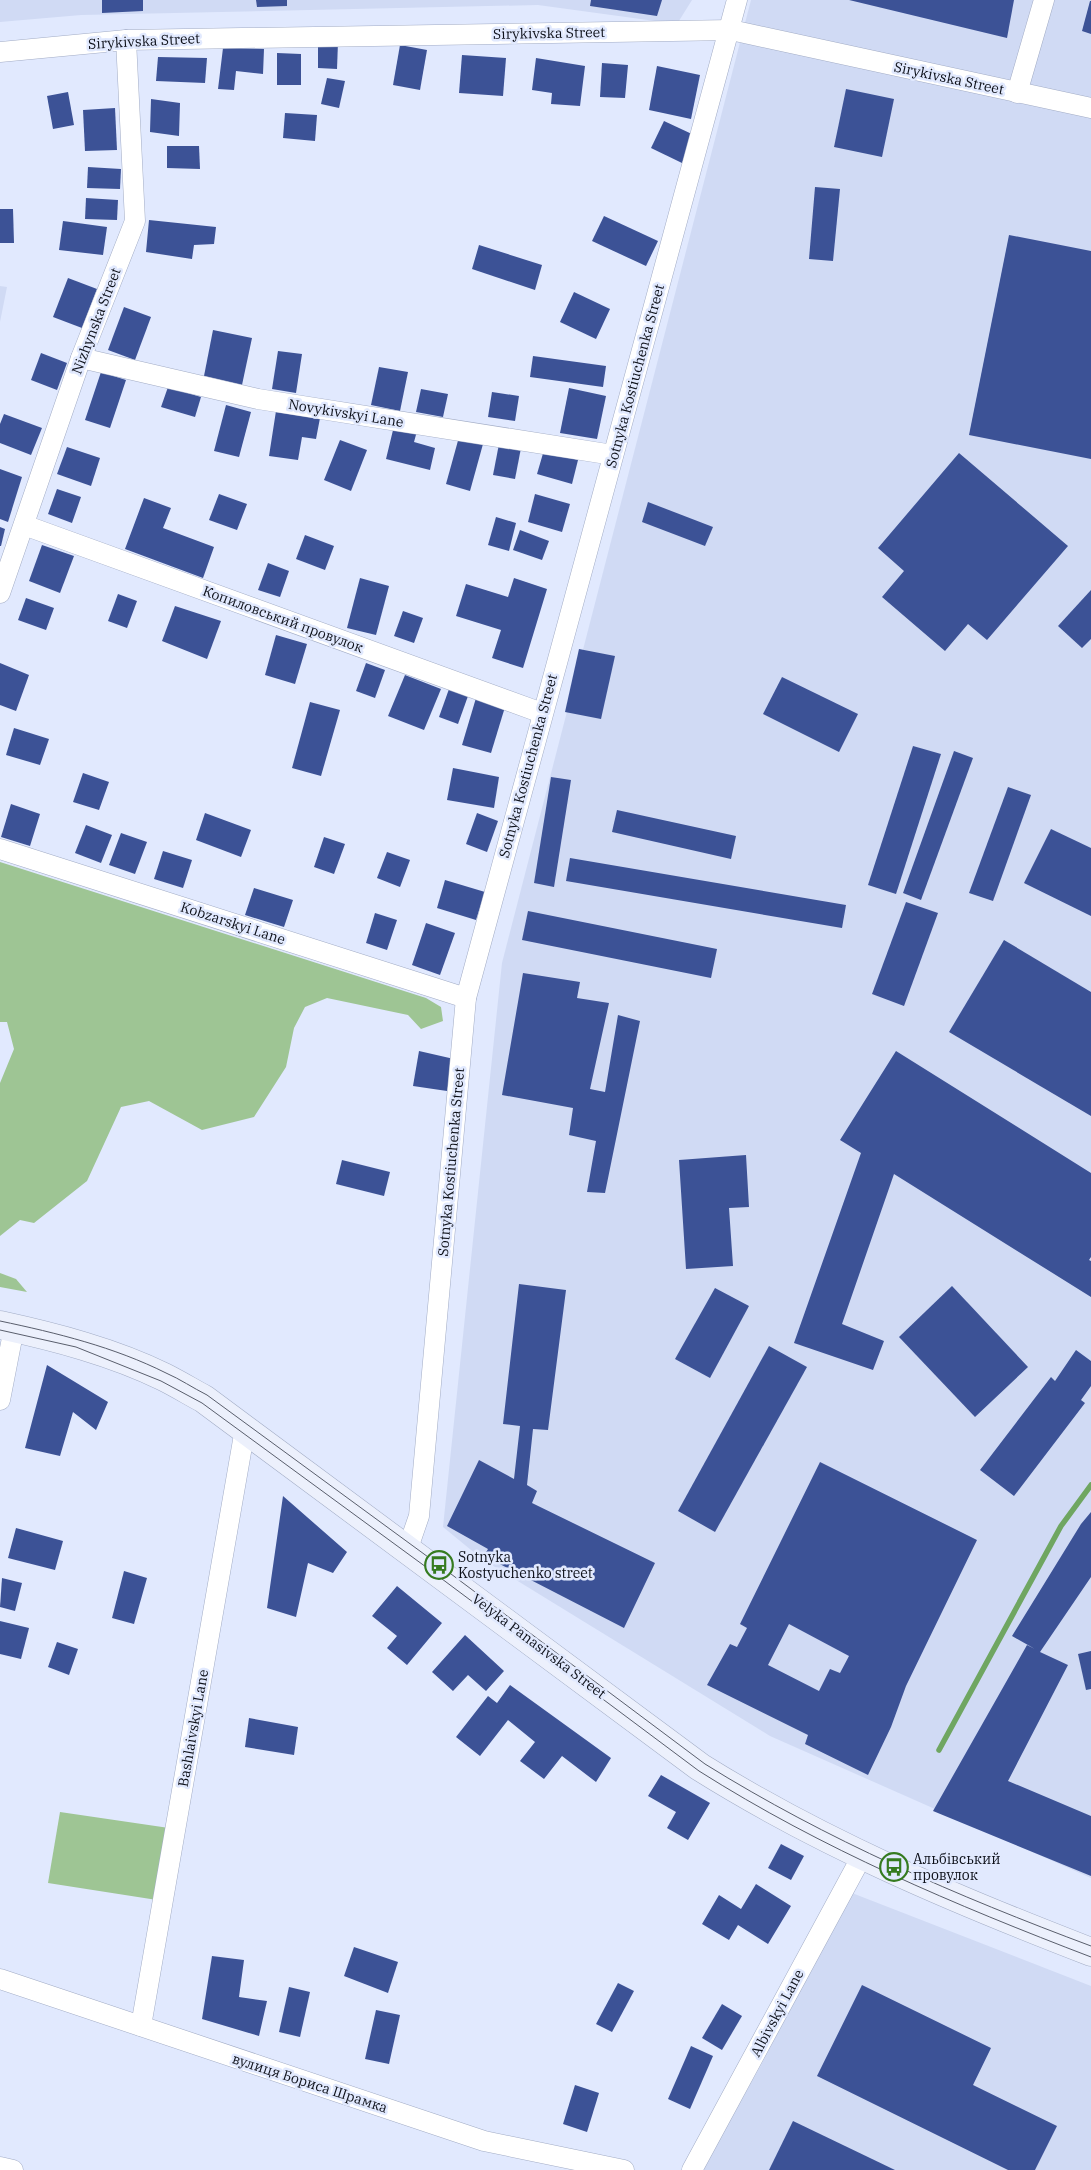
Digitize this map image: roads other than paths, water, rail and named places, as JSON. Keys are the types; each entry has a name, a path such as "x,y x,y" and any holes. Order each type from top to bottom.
{"street":[{"name":"Sotnyka Kostiuchenka Street","path":"408,1548 418,1516 466,998 542,713 731,30 737,0"},
{"path":"1017,93 1044,0"},
{"name":"Sirykivska Street","path":"0,52 126,40 731,30 1091,108"},
{"name":"Nizhynska Street","path":"0,593 81,358 135,221 126,40"},
{"name":"Novykivskyi Lane","path":"81,358 258,399 613,455"},
{"name":"Копиловський провулок","path":"24,524 542,713"},
{"name":"Kobzarskyi Lane","path":"0,849 466,998"},
{"path":"0,1400 7,1327"},
{"name":"Velyka Panasivska Street","path":"7,1327 71,1342 164,1376 204,1399 408,1548 700,1767 744,1795 862,1856 1012,1922 1091,1952"},
{"name":"Bashlaivskyi Lane","path":"141,2026 245,1429"},
{"name":"Albivskyi Lane","path":"692,2170 862,1856"},
{"name":"вулиця Бориса Шрамка","path":"0,1979 484,2141 624,2170"},
{"path":"0,2167 13,2170"}],"waterway":[{"path":"939,1750 1061,1526 1091,1485"}],"tram line":[{"path":"0,1321 106,1348 171,1375 207,1395 439,1565 705,1764 751,1792 845,1842 991,1907 1091,1946"},
{"path":"0,1330 76,1347 161,1381 202,1403 699,1771 793,1826 890,1874 990,1917 1091,1957"}],"place":[{"name":"Sotnyka Kostyuchenko street","path":"439,1565"},
{"name":"Альбівський провулок","path":"894,1867"}]}
